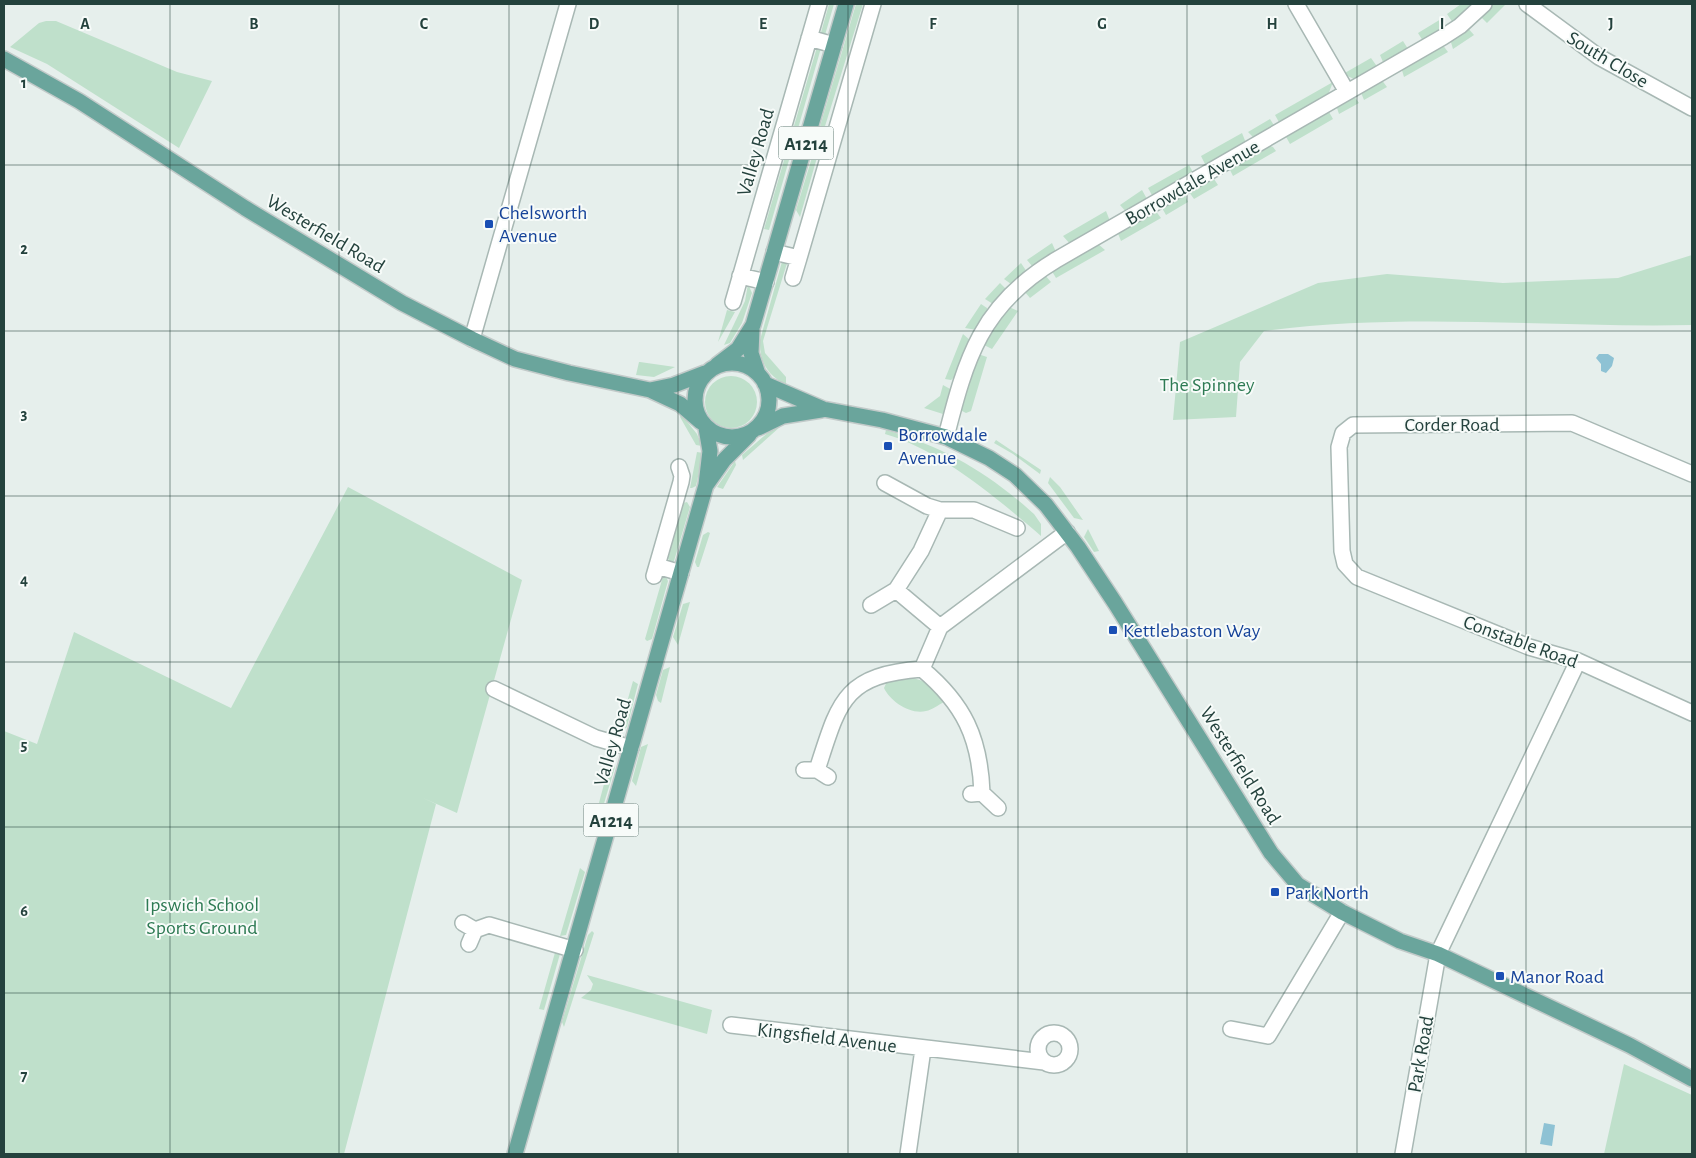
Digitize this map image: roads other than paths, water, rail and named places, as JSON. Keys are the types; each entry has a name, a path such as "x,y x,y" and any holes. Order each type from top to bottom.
{"main road":[{"name":"A1214","path":"762,379 751,353 753,325 846,4"},
{"name":"Westerfield Road","path":"4,59 79,101 329,260 402,303 472,340 515,359 650,390 680,404 703,425"},
{"name":"A1214","path":"712,369 738,349 753,325"},
{"path":"729,363 742,364 762,379 769,396 768,408 764,419 753,431 738,438 727,438 715,434 703,425 696,413 694,396 699,381 712,369 729,363"},
{"name":"Westerfield Road","path":"650,390 679,384 712,369"},
{"name":"Westerfield Road","path":"762,379 823,410 882,420 946,437 989,458 1015,475 1046,505 1067,532 1115,603 1282,868 1298,885 1342,912 1400,941 1438,954 1629,1045 1692,1080"},
{"name":"Westerfield Road","path":"753,431 783,416 823,410"},
{"name":"Valley Road","path":"515,1154 705,492 710,451 703,425"},
{"name":"Valley Road","path":"705,492 724,460 753,431"}],"street":[{"path":"472,340 568,4"},
{"name":"Valley Road","path":"733,302 819,4"},
{"path":"793,278 873,4"},
{"path":"1296,4 1347,92"},
{"name":"Borrowdale Avenue","path":"946,437 960,383 975,343 995,312 1024,282 1056,260 1443,37 1460,26 1484,4"},
{"name":"South Close","path":"1527,4 1599,57 1692,108"},
{"path":"809,38 834,45"},
{"path":"806,143 830,150"},
{"path":"774,252 799,258"},
{"path":"740,276 766,282"},
{"name":"Corder Road","path":"1349,570 1345,564 1342,550 1339,447 1342,434 1353,425 1572,423 1692,474"},
{"path":"679,467 682,476 655,571 681,573"},
{"path":"885,483 927,506 940,510 974,510 1017,528"},
{"path":"678,491 705,492"},
{"path":"872,605 896,590 921,551 940,510"},
{"path":"922,669 940,627 1067,532"},
{"name":"Constable Road","path":"1349,570 1357,577 1529,647 1578,661 1692,713"},
{"path":"896,590 940,627"},
{"path":"1438,954 1578,661"},
{"path":"816,772 835,717 844,701 852,692 862,684 881,674 922,669"},
{"path":"922,669 955,700 969,724 978,755 976,794 998,808"},
{"path":"494,689 596,738 631,748"},
{"path":"1231,1030 1268,1036 1342,912"},
{"path":"469,944 469,926 489,925 575,950"},
{"name":"Park Road","path":"1403,1154 1438,954"},
{"name":"Kingsfield Avenue","path":"732,1025 922,1050 1044,1062"},
{"name":"Kingsfield Avenue","path":"908,1154 922,1050"}],"water":[{"path":"1599,354 1608,354 1614,358 1612,366 1606,373 1601,371 1601,364 1596,358"},
{"path":"1544,1123 1555,1125 1552,1146 1540,1144"}],"place":[{"name":"Chelsworth Avenue","path":"489,224"},
{"name":"Borrowdale Avenue","path":"888,446"},
{"name":"Kettlebaston Way","path":"1113,630"},
{"name":"Park North","path":"1275,892"},
{"name":"Manor Road","path":"1500,976"}],"park label":[{"name":"The Spinney","path":"1207,384"},
{"name":"Ipswich School Sports Ground","path":"202,916"}]}
